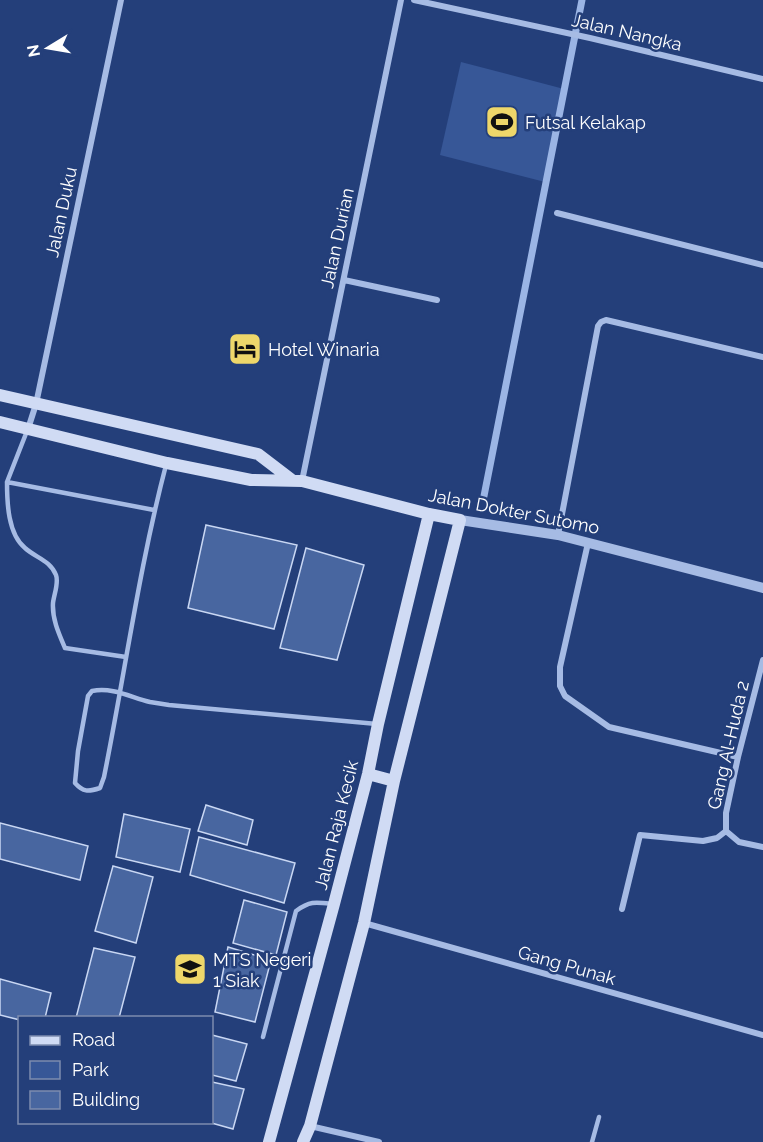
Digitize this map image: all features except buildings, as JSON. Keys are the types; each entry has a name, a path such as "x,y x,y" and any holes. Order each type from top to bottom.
{"main road":[{"name":"Jalan Dokter Sutomo","path":"0,395 258,454 297,480"},
{"name":"Jalan Dokter Sutomo","path":"0,422 251,480 297,480 460,520"},
{"name":"Jalan Raja Kecik","path":"269,1142 368,774 429,514"},
{"path":"303,1142 310,1126 364,923 394,781 460,520"},
{"path":"368,774 394,781"}],"street":[{"name":"Jalan Duku","path":"28,430 36,404 122,0"},
{"name":"Jalan Durian","path":"297,480 344,280 401,0"},
{"name":"Jalan Nangka","path":"414,0 763,79"},
{"path":"557,213 763,264"},
{"path":"344,280 437,300"},
{"path":"558,535 598,326 601,322 606,320 763,357"},
{"name":"Jalan Dokter Sutomo","path":"460,520 558,535 763,588"},
{"path":"588,543 560,667 560,686 565,696 609,727 738,757"},
{"name":"Gang Al-Huda 2","path":"763,660 726,813 726,831 739,842 763,847"},
{"path":"622,909 640,834 703,841 717,838 726,831"},
{"name":"Gang Punak","path":"364,923 763,1035"},
{"path":"310,1126 379,1142"}],"lane":[{"path":"28,430 7,482 7,508 14,531 24,548 52,567 58,578 53,605 57,630 65,648 126,657"},
{"path":"167,462 154,510 121,692 104,777 100,788 90,791 82,790 75,783 88,696 92,691 102,689 121,692 149,702 169,705 378,724"},
{"path":"7,482 154,510"},
{"path":"263,1037 296,911 314,902 334,904"},
{"path":"592,1142 599,1117"}],"green space":[{"name":"Futsal Kelakap","path":"461,62 564,89 545,182 440,155"}],"waterway":[{"path":"484,496 582,0"}],"place":[{"name":"Futsal Kelakap","path":"502,122"},
{"name":"Hotel Winaria","path":"245,349"},
{"name":"MTS Negeri 1 Siak","path":"190,969"}]}
